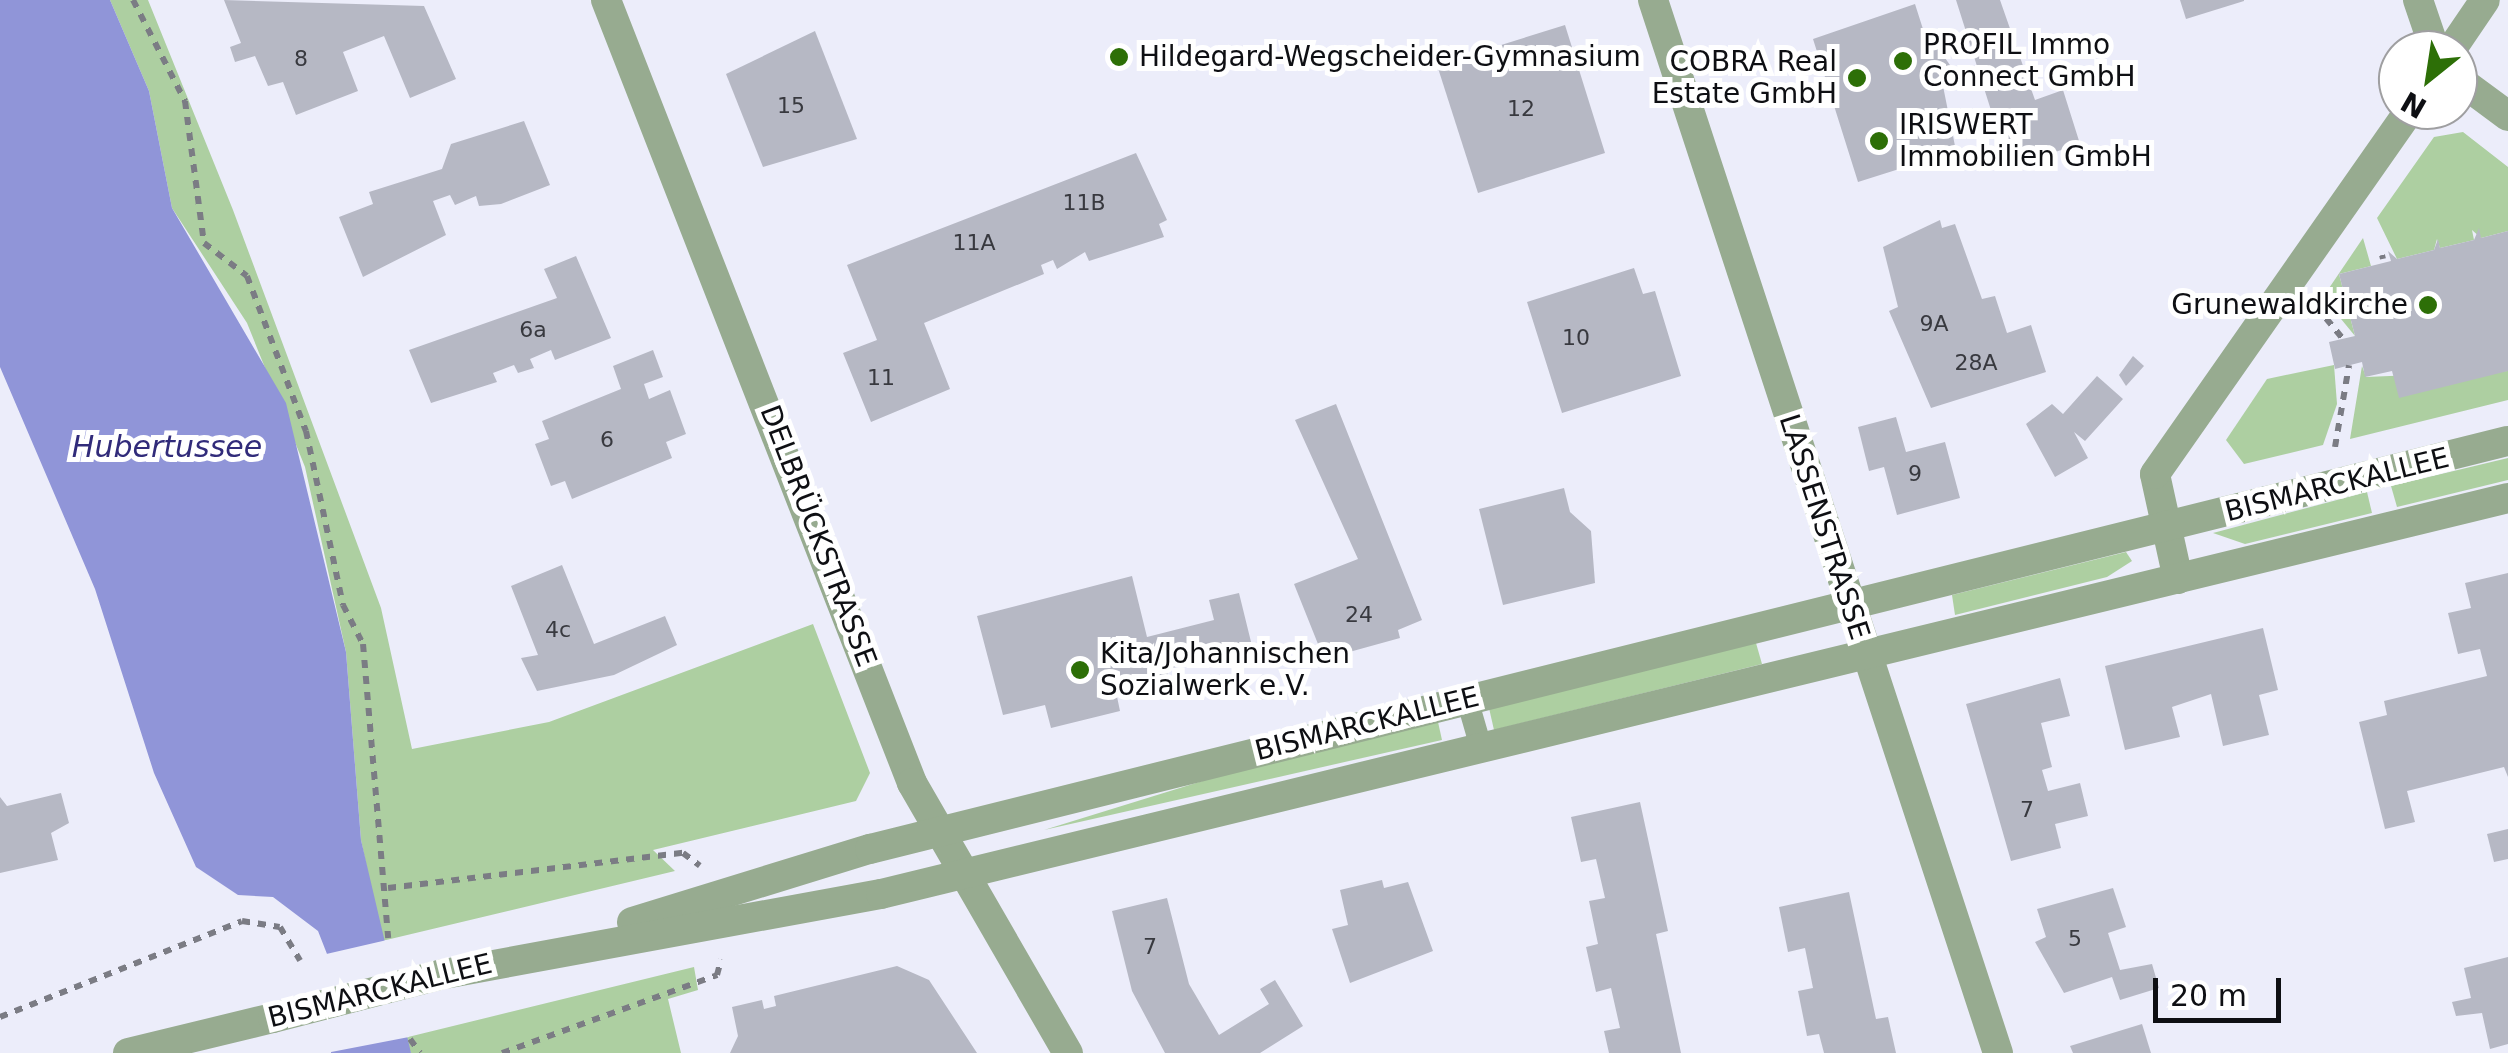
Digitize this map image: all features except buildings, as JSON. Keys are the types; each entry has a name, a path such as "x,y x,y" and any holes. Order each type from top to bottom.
{"street":[{"name":"DELBRÜCKSTRASSE","path":"606,0 940,834 1068,1053"},
{"name":"LASSENSTRASSE","path":"1653,0 1998,1053"},
{"path":"2418,0 2428,30"},
{"path":"2465,30 2485,0"},
{"path":"2478,94 2508,116"},
{"path":"2178,579 2155,474 2396,130"},
{"name":"BISMARCKALLEE","path":"574,943 728,888 1847,601 2166,528 2508,441"},
{"name":"BISMARCKALLEE","path":"128,1053 574,943 962,875 2508,498"}],"lane":[{"path":"1467,699 1482,751"}],"path":[{"path":"134,0 185,102 204,243 247,276 306,431 343,605 363,644 388,888 388,938"},
{"path":"2310,300 2343,339"},
{"path":"2332,453 2349,365"},
{"path":"388,888 683,853 706,871"},
{"path":"0,1017 242,921 280,927 300,960"},
{"path":"502,1053 717,975 723,954"},
{"path":"410,1038 420,1053"}],"green space":[{"path":"110,0 148,0 233,210 381,608 412,749 549,722 813,624 870,773 856,801 653,850 675,871 382,941 361,840 346,652 305,467 247,323 172,208 149,91"},
{"path":"2463,132 2508,167 2508,231 2481,238 2472,230 2474,240 2440,248 2437,239 2434,250 2397,259 2377,218 2434,137"},
{"path":"2363,238 2371,266 2339,274 2355,336 2323,297"},
{"path":"2334,365 2337,404 2323,445 2244,464 2226,440 2267,379"},
{"path":"2362,366 2366,377 2508,371 2508,400 2350,439"},
{"path":"2508,458 2508,480 2397,507 2391,486"},
{"path":"2367,492 2372,513 2245,544 2213,533"},
{"path":"2126,552 2132,561 2107,577 1955,615 1952,595"},
{"path":"1756,643 1762,664 1494,730 1489,708"},
{"path":"1438,722 1442,740 1044,830 1225,774"},
{"path":"694,967 698,990 668,999 681,1053 411,1053 404,1038"}],"water":[{"name":"Hubertussee","path":"0,0 110,0 149,91 172,208 286,403 346,652 361,840 411,1053 331,1053 327,954 318,931 273,897 238,895 196,867 154,773 95,589 0,367"}],"pier":[{"path":"387,940 409,1037 326,1053 322,955"}],"place":[{"name":"Hildegard-Wegscheider-Gymnasium","path":"1119,57"},
{"name":"PROFIL Immo Connect GmbH","path":"1903,61"},
{"name":"COBRA Real Estate GmbH","path":"1857,78"},
{"name":"IRISWERT Immobilien GmbH","path":"1879,141"},
{"name":"Grunewaldkirche","path":"2428,305"},
{"name":"Kita/Johannischen Sozialwerk e.V.","path":"1080,670"}]}
